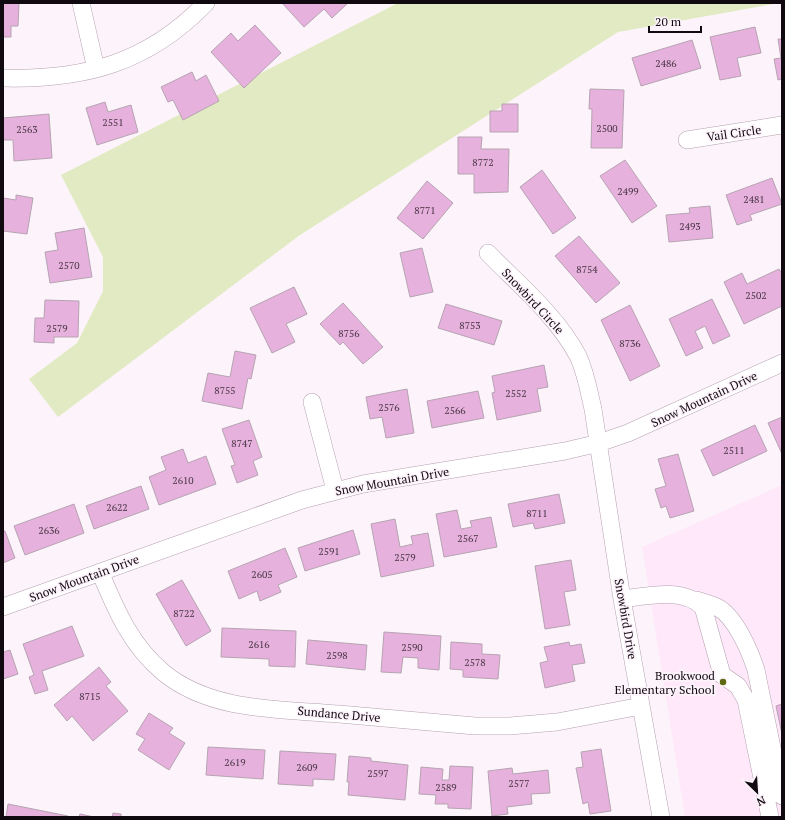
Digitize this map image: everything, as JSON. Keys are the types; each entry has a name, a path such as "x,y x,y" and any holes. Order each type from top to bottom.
{"street":[{"path":"81,3 96,69"},
{"path":"3,78 63,76 121,62 146,51 170,36 206,3"},
{"name":"Vail Circle","path":"687,140 782,126"},
{"name":"Snowbird Circle","path":"488,253 550,316 566,336 578,357 586,379 599,443"},
{"name":"Snow Mountain Drive","path":"3,607 302,500 335,490 363,484 565,451 599,443 628,433 782,363"},
{"path":"312,402 335,490"},
{"name":"Snowbird Drive","path":"599,443 622,599 661,817"},
{"name":"Sundance Drive","path":"100,572 118,616 147,658 165,674 192,690 216,700 254,707 475,726 510,726 557,722 641,706"},
{"path":"622,599 655,595 676,595 696,600 718,608 740,633 751,652 756,670 782,796"},
{"path":"696,600 703,607 722,676 738,686 746,700 770,817"}],"shaded area":[{"name":"Brookwood Elementary School","path":"782,485 782,817 685,817 642,547"}],"green space":[{"path":"398,3 779,3 618,32 300,235 58,417 29,379 77,343 103,291 103,257 61,175"}],"building":[{"path":"3,3 19,3 18,26 11,26 11,37 3,37"},
{"path":"282,3 348,3 332,18 324,9 304,27"},
{"path":"255,25 281,53 244,88 211,52 231,33 238,41"},
{"path":"755,27 761,53 737,58 741,76 720,80 710,37"},
{"path":"778,39 782,39 782,79 778,80 774,59 781,58"},
{"path":"692,40 701,68 641,86 632,58"},
{"path":"192,72 196,81 206,75 219,101 183,120 173,100 168,102 161,87"},
{"path":"590,89 624,90 622,148 591,148 592,109 589,109"},
{"path":"105,102 108,112 131,105 138,132 97,145 86,108"},
{"path":"502,104 518,104 518,132 490,132 490,111 502,111"},
{"path":"49,114 52,158 14,161 13,140 3,140 3,118"},
{"path":"458,137 482,137 481,149 509,149 508,192 474,193 474,174 458,174"},
{"path":"625,160 657,206 632,223 600,176"},
{"path":"542,170 576,218 553,234 520,187"},
{"path":"772,178 782,204 750,215 752,220 737,225 726,195"},
{"path":"427,181 453,203 423,239 397,218"},
{"path":"16,195 33,198 27,234 3,231 3,198 16,200"},
{"path":"710,206 713,238 669,242 666,215 690,213 689,208"},
{"path":"84,228 92,277 50,283 45,252 58,250 55,233"},
{"path":"579,236 620,283 596,303 555,256"},
{"path":"422,248 433,292 410,297 400,253"},
{"path":"779,269 782,274 782,306 744,324 724,282 742,273 747,284"},
{"path":"294,287 307,314 286,324 295,342 272,353 250,308"},
{"path":"712,299 730,336 713,344 705,326 695,331 703,348 686,356 669,319"},
{"path":"45,300 79,301 78,337 54,337 54,343 34,342 35,318 44,318"},
{"path":"343,303 383,347 363,364 343,342 340,345 320,324"},
{"path":"446,304 502,321 494,345 438,328"},
{"path":"630,305 660,366 630,381 601,320"},
{"path":"235,351 256,355 251,379 248,378 242,409 202,401 208,373 230,377"},
{"path":"544,365 548,387 537,389 541,411 497,420 492,393 495,392 492,376"},
{"path":"407,389 414,433 386,438 382,417 370,419 366,397"},
{"path":"478,391 484,418 432,428 427,401"},
{"path":"782,417 782,454 768,423"},
{"path":"249,420 262,457 253,461 258,475 237,483 231,466 235,465 222,429"},
{"path":"755,425 767,451 713,476 701,450"},
{"path":"183,449 188,463 206,456 216,484 159,505 149,477 166,470 161,457"},
{"path":"678,454 694,511 670,518 666,506 661,508 655,489 666,486 658,459"},
{"path":"141,486 149,509 94,529 86,506"},
{"path":"559,494 565,523 535,529 533,523 513,527 508,504"},
{"path":"74,504 84,533 25,555 14,526"},
{"path":"457,510 461,529 472,527 470,521 491,517 497,547 444,557 436,514"},
{"path":"395,519 400,547 413,544 411,536 428,533 434,566 381,577 371,524"},
{"path":"353,530 360,554 305,571 298,548"},
{"path":"3,531 5,531 15,558 3,563"},
{"path":"285,548 297,577 278,585 281,592 260,601 257,591 239,599 228,571"},
{"path":"571,560 576,590 564,592 570,625 545,629 535,566"},
{"path":"182,580 211,631 186,646 156,594"},
{"path":"72,626 84,656 42,671 48,690 35,694 29,677 34,675 23,644"},
{"path":"222,628 296,631 295,667 269,666 269,659 221,657"},
{"path":"384,632 441,636 439,670 418,668 418,658 403,657 401,673 381,672"},
{"path":"308,640 367,645 365,670 306,664"},
{"path":"451,642 482,644 482,654 500,655 498,679 463,677 463,670 450,669"},
{"path":"569,642 570,646 581,644 585,663 572,665 575,681 545,688 540,663 548,661 544,647"},
{"path":"10,650 18,674 3,679 3,652"},
{"path":"99,667 111,682 106,686 128,711 93,741 72,716 67,721 54,705"},
{"path":"782,704 782,734 776,706"},
{"path":"149,713 173,728 169,733 185,743 169,770 138,750 145,739 136,734"},
{"path":"208,747 265,750 263,779 206,775"},
{"path":"601,749 611,811 590,814 588,802 583,804 576,768 583,767 581,752"},
{"path":"280,751 336,754 334,780 313,779 313,786 278,784"},
{"path":"349,756 371,758 371,761 408,765 405,800 348,795 349,782 347,782"},
{"path":"450,766 473,767 471,809 448,808 448,804 435,804 436,795 419,794 421,767 443,769 442,780 449,780"},
{"path":"512,768 513,774 548,770 550,793 531,794 532,804 507,807 508,814 492,816 488,771"},
{"path":"8,804 68,816 68,817 6,817"},
{"path":"113,813 121,814 121,817 112,817"},
{"path":"80,814 94,817 79,817"}],"place":[{"name":"Brookwood Elementary School","path":"723,682"}]}
